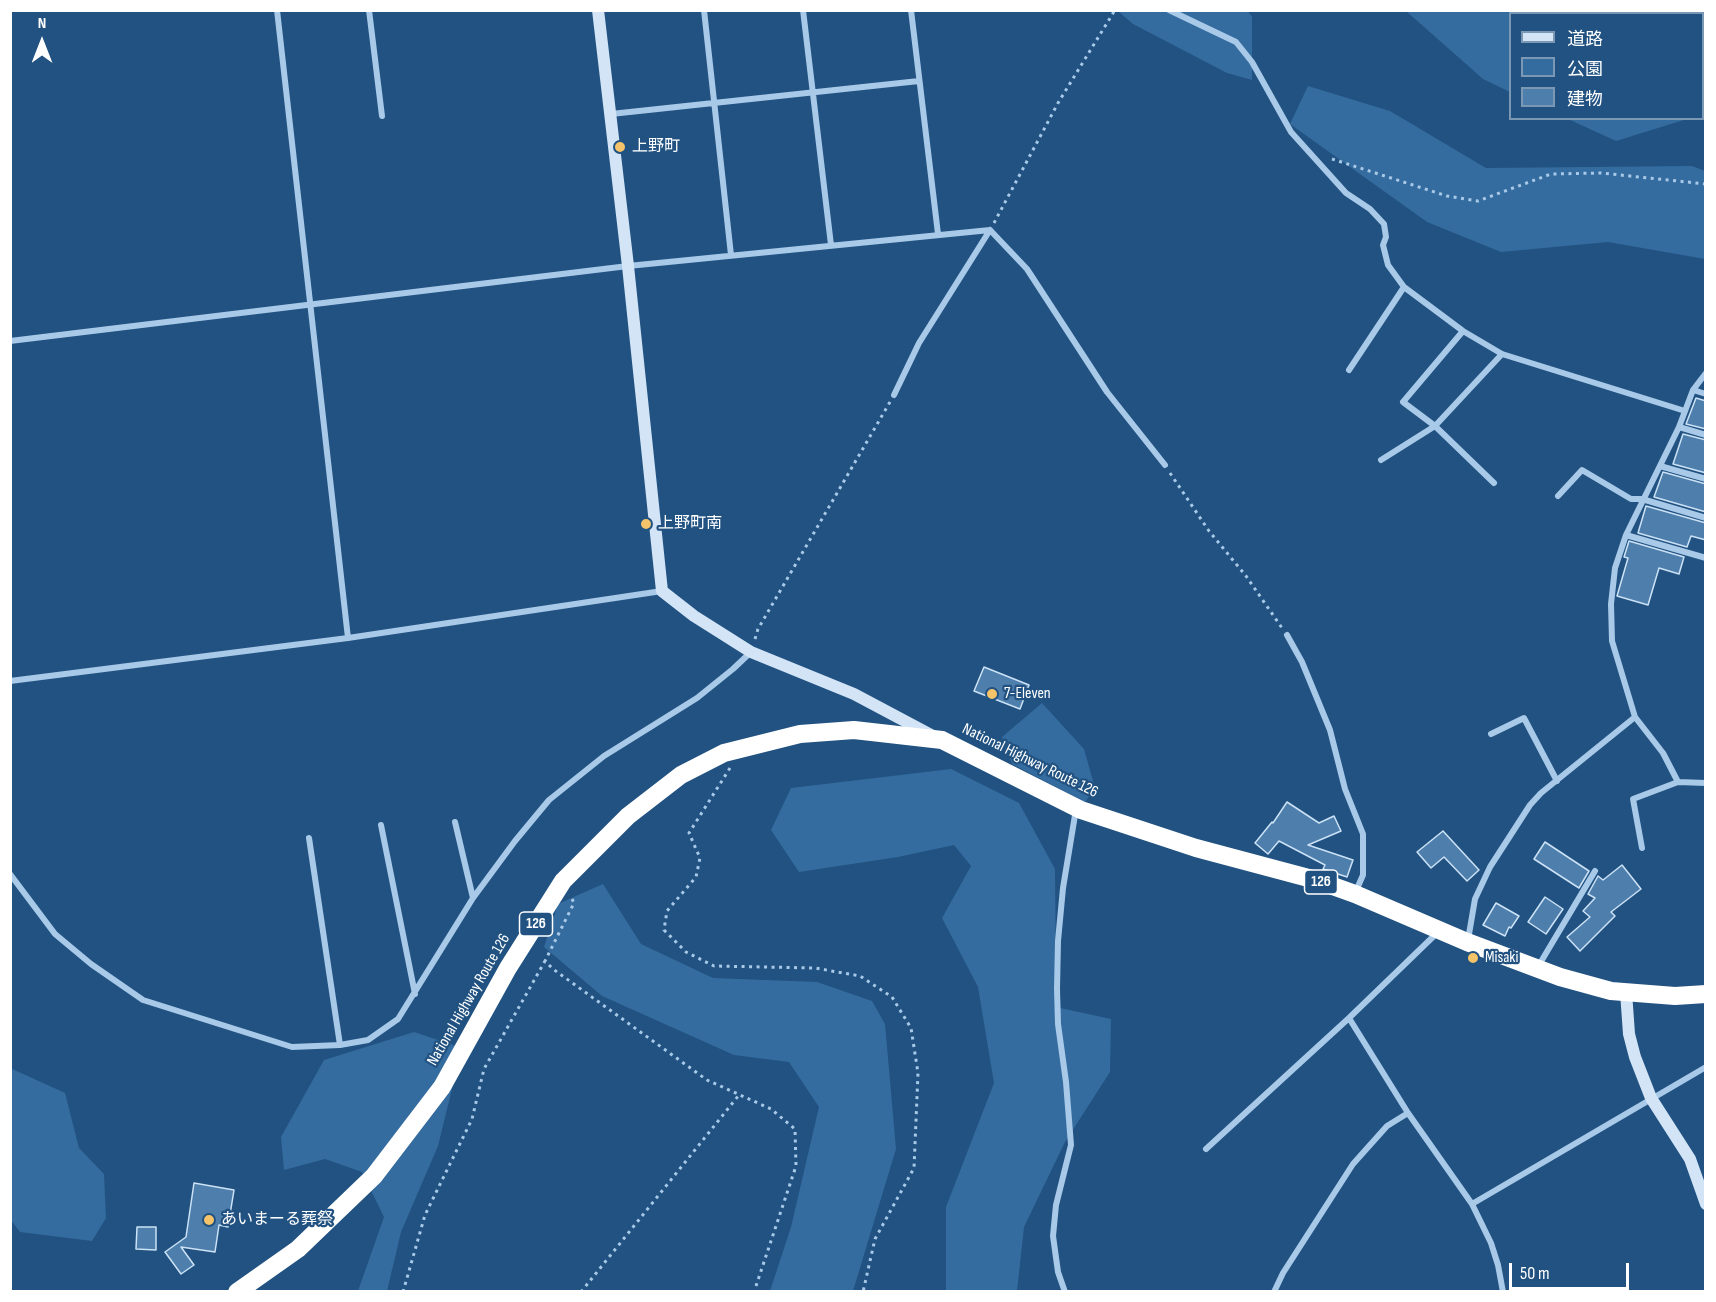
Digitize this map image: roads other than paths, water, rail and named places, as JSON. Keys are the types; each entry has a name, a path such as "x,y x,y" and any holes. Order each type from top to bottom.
{"highway":[{"name":"National Highway Route 126","path":"237,1292 298,1249 374,1176 442,1087 508,968 563,881 628,816 681,775 724,753 800,734 854,730 942,740 1077,808 1196,848 1316,880 1537,969 1611,991 1675,996 1706,994"}],"street":[{"path":"277,10 348,638"},
{"path":"369,10 382,116"},
{"path":"598,10 662,591 694,616 751,652 854,694 942,740"},
{"path":"704,10 731,255"},
{"path":"803,10 831,245"},
{"path":"911,10 938,234"},
{"path":"1168,10 1236,42 1252,62 1291,132 1346,193 1370,209 1384,224 1386,237 1383,245 1388,265 1404,287 1463,331 1502,354 1685,411"},
{"path":"610,114 919,81"},
{"path":"10,341 628,266 990,230"},
{"path":"894,395 919,344 990,230"},
{"path":"990,230 1027,268 1107,392 1165,465"},
{"path":"1348,370 1404,287"},
{"path":"1463,331 1403,402 1435,426 1494,483"},
{"path":"1381,460 1435,426 1502,354"},
{"path":"1678,782 1663,753 1635,717 1612,641 1612,585 1626,535 1679,427 1693,390 1706,372"},
{"path":"1693,390 1706,394"},
{"path":"1679,427 1706,435"},
{"path":"1660,466 1706,479"},
{"path":"1558,496 1582,470 1631,499 1706,518"},
{"path":"1626,535 1706,558"},
{"path":"10,681 348,638 662,591"},
{"path":"1287,635 1302,662 1330,730 1345,789 1363,834 1363,875 1355,894"},
{"path":"10,874 55,934 91,964 143,1000 292,1047 339,1045 368,1040 398,1019 473,898 514,842 549,800 604,756 697,698 751,652"},
{"path":"1467,942 1475,899 1490,867 1530,805 1635,717"},
{"path":"1491,734 1524,718 1557,781"},
{"path":"1642,848 1633,799 1678,782 1706,783"},
{"path":"1065,1292 1058,1272 1053,1236 1056,1205 1071,1145 1068,1093 1058,1024 1058,941 1063,888 1077,808"},
{"path":"455,822 473,898"},
{"path":"381,825 415,994"},
{"path":"309,838 339,1045"},
{"path":"1537,969 1595,871"},
{"path":"1206,1149 1349,1018 1440,930"},
{"path":"1626,992 1629,1034 1635,1057 1652,1098 1690,1159 1706,1204"},
{"path":"1349,1018 1408,1113 1472,1204 1491,1243 1503,1292"},
{"path":"1472,1204 1706,1067"},
{"path":"1275,1292 1283,1273 1353,1164 1386,1126 1408,1113"}],"place":[{"name":"上野町","path":"620,147"},
{"name":"上野町南","path":"646,524"},
{"name":"7-Eleven","path":"992,694"},
{"name":"Misaki","path":"1473,958"},
{"name":"あいまーる葬祭","path":"209,1220"}]}
